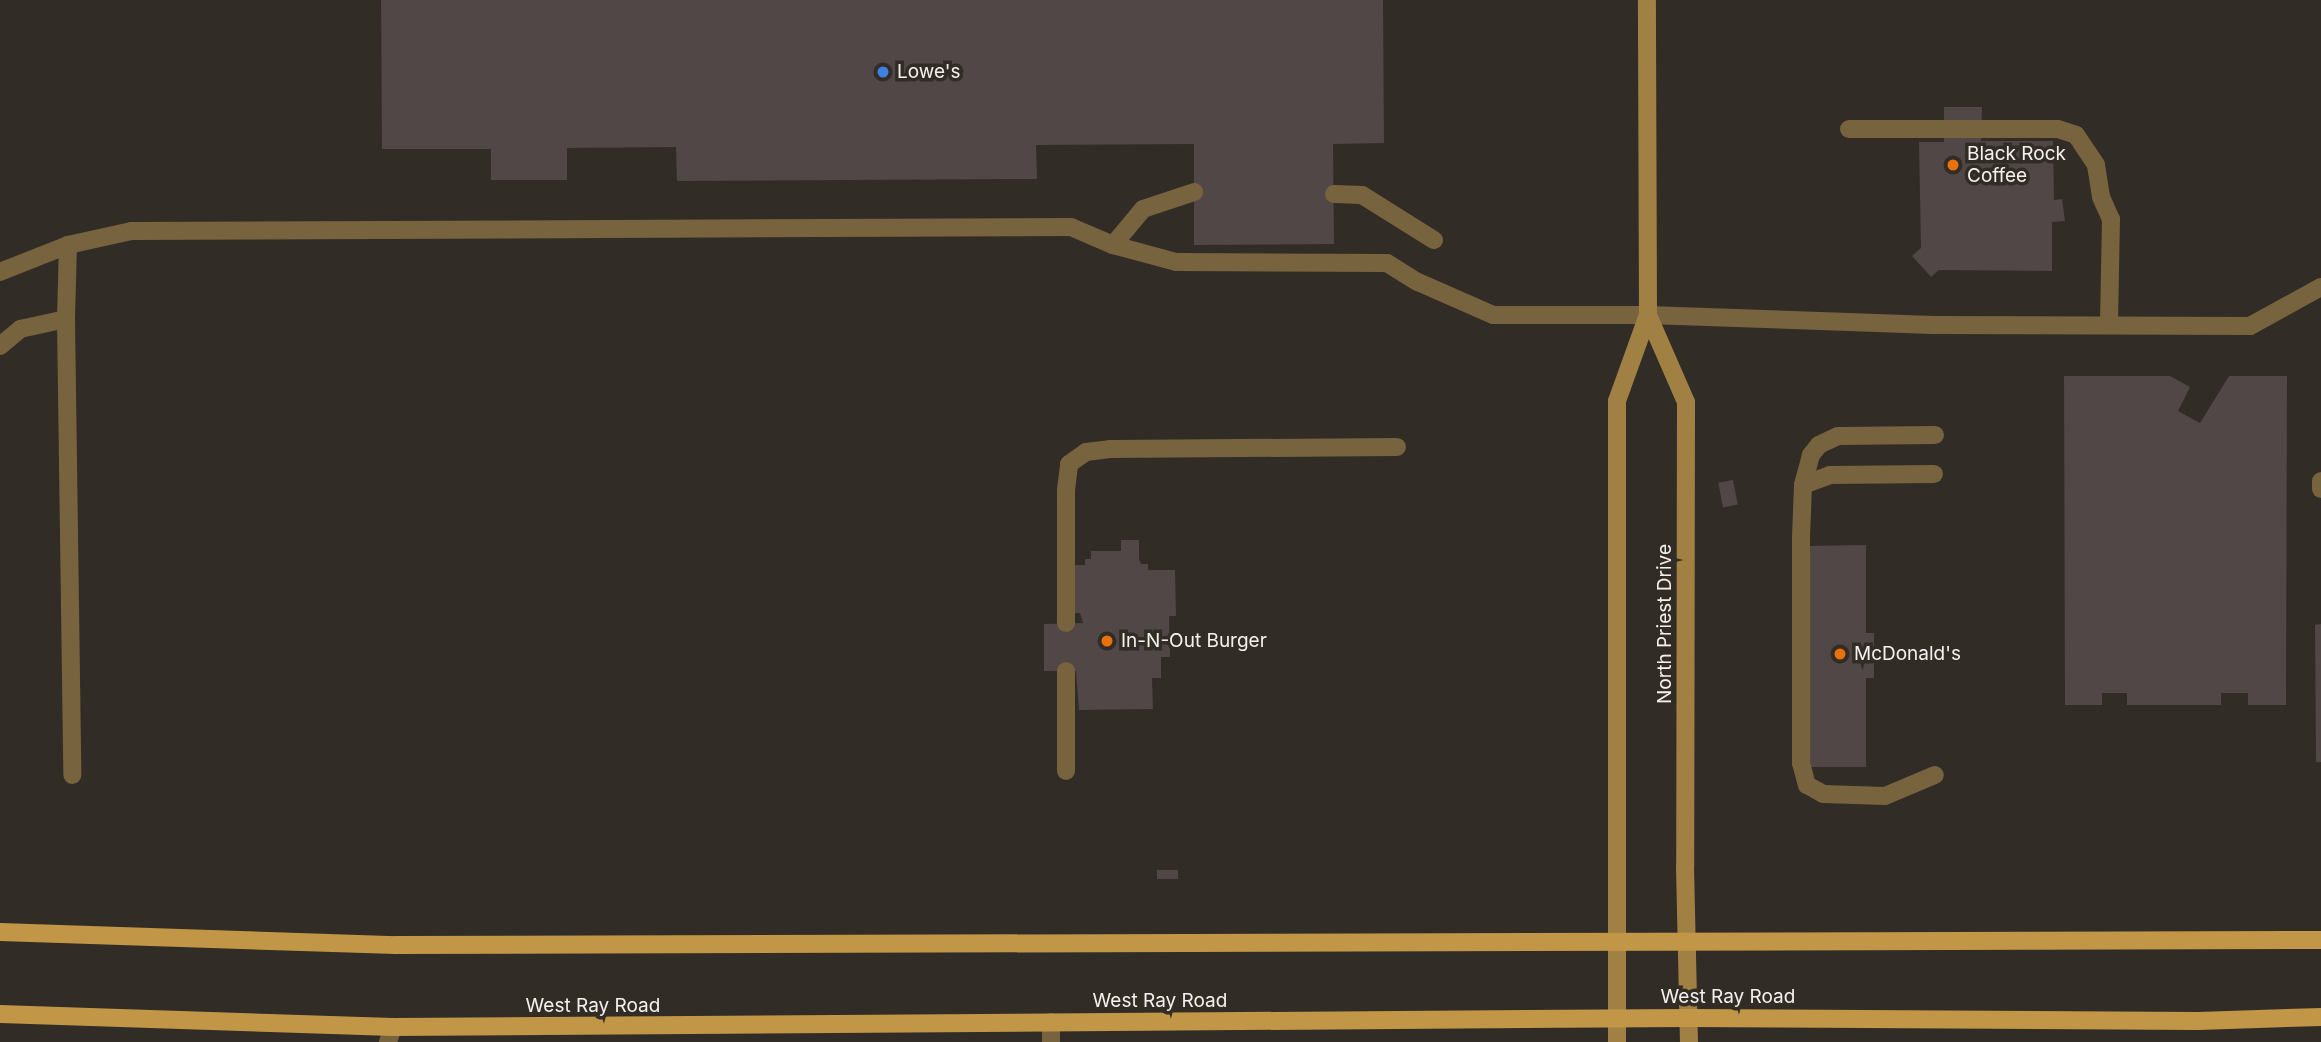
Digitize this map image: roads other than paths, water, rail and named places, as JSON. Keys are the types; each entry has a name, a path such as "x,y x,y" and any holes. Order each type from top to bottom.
{"main road":[{"name":"North Priest Drive","path":"1617,1042 1616,401 1648,315 1647,0"},
{"name":"North Priest Drive","path":"1648,315 1686,402 1685,867 1689,1042"},
{"path":"0,932 396,945 2321,940"},
{"name":"West Ray Road","path":"0,1014 393,1037 1051,1023 1617,1018 2198,1021 2321,1017"}],"lane":[{"path":"1849,130 2058,129 2076,135 2096,165 2101,197 2111,219 2109,325"},
{"path":"1113,245 1143,209 1194,192"},
{"path":"1334,194 1362,195 1434,240"},
{"path":"0,272 68,244 131,231 951,226 1071,227 1113,245 1176,262 1387,263 1418,282 1493,315 1648,315 1921,325 2250,326 2321,287"},
{"path":"68,244 66,319 72,775"},
{"path":"0,346 20,329 66,319"},
{"path":"1935,435 1838,436 1827,440 1811,455 1803,485 1801,763 1807,785 1823,794 1885,796 1935,775"},
{"path":"1066,623 1066,490 1069,464 1086,453 1110,450 1397,447"},
{"path":"1803,485 1830,475 1934,474"},
{"path":"2321,481 2321,489"},
{"path":"1066,671 1066,771"},
{"path":"1051,1023 1051,1042"}],"place":[{"name":"Lowe's","path":"883,72"},
{"name":"Black Rock Coffee","path":"1953,165"},
{"name":"In-N-Out Burger","path":"1107,641"},
{"name":"McDonald's","path":"1840,654"}]}
